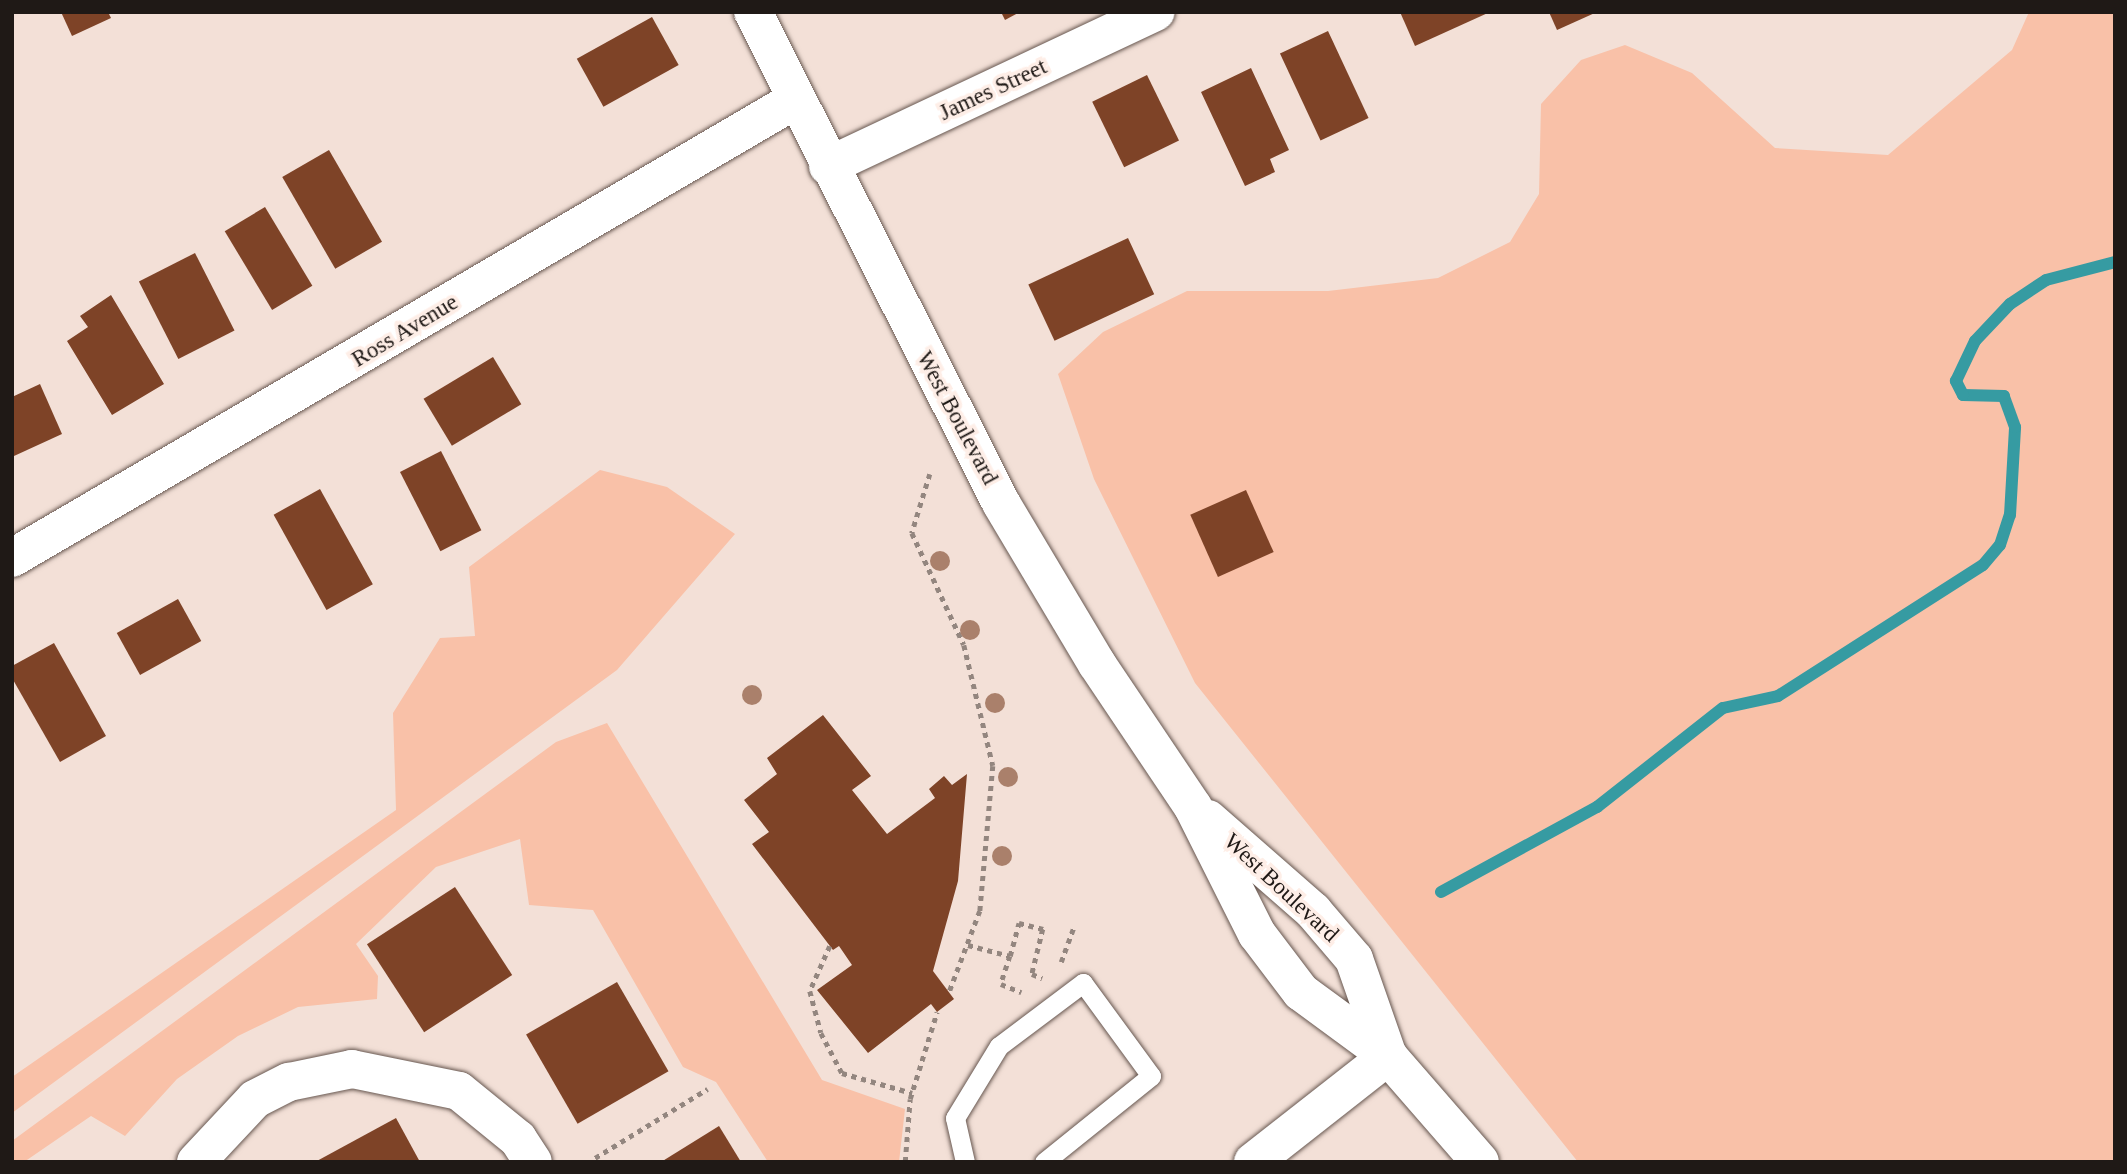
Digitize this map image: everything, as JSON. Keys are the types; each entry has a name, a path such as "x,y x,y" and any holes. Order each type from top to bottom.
{"street":[{"name":"West Boulevard","path":"753,12 828,166 1001,503 1097,664 1193,807 1257,934 1301,992 1388,1056 1479,1162"},
{"name":"James Street","path":"828,166 1156,12"},
{"name":"Ross Avenue","path":"12,558 795,100"},
{"name":"West Boulevard","path":"1193,807 1313,911 1354,959 1388,1056"},
{"path":"1253,1162 1388,1056"},
{"path":"196,1162 203,1147 255,1099 289,1082 352,1069 459,1091 518,1139 533,1162"}],"lane":[{"path":"965,1162 955,1118 999,1046 1083,983 1151,1076 1044,1162"}],"path":[{"path":"930,474 912,533 964,645 993,765 988,854 968,945 949,993"},
{"path":"1054,1005 1001,984 1019,923 1043,929 1032,974 1073,991"},
{"path":"1054,983 1074,927"},
{"path":"968,945 1010,956"},
{"path":"830,946 810,990 821,1033 842,1073 912,1093"},
{"path":"905,1162 912,1093 937,1012"},
{"path":"595,1158 707,1089"}],"shaded area":[{"path":"2029,12 2115,12 2115,1162 1578,1162 1195,683 1094,479 1058,374 1103,332 1187,291 1328,291 1438,278 1510,242 1539,194 1541,104 1581,60 1625,45 1692,73 1775,148 1888,155 2012,50"},
{"path":"600,470 667,487 735,534 617,670 12,1113 12,1077 396,810 393,713 440,638 475,636 469,567"},
{"path":"607,723 822,1080 905,1109 899,1162 768,1162 716,1082 683,1067 593,910 529,905 520,839 436,867 356,944 378,976 377,999 298,1007 238,1036 177,1079 125,1136 91,1116 24,1162 12,1162 12,1141 556,742"}],"building":[{"path":"61,12 108,12 111,18 72,36"},
{"path":"1001,12 1020,12 1005,20"},
{"path":"1400,12 1490,12 1415,46"},
{"path":"1549,12 1597,12 1557,30"},
{"path":"652,17 679,65 603,107 577,59"},
{"path":"1328,31 1369,118 1321,140 1280,53"},
{"path":"1251,68 1289,150 1270,159 1275,172 1245,186 1201,92"},
{"path":"1147,75 1179,141 1124,167 1092,102"},
{"path":"329,150 382,242 335,269 282,177"},
{"path":"265,207 312,286 272,310 225,231"},
{"path":"1128,238 1154,294 1055,341 1028,284"},
{"path":"195,253 234,331 178,359 139,282"},
{"path":"111,295 164,384 112,415 67,341 88,327 80,316"},
{"path":"493,357 521,404 452,446 424,399"},
{"path":"40,384 62,434 14,456 12,397"},
{"path":"441,451 481,530 440,551 400,472"},
{"path":"320,489 373,584 326,610 274,515"},
{"path":"1246,490 1274,552 1218,577 1190,515"},
{"path":"178,599 201,641 140,675 117,633"},
{"path":"54,643 106,736 60,762 12,678 12,666"},
{"path":"823,715 871,776 852,790 887,834 935,798 929,789 944,776 952,785 967,774 958,881 933,971 954,999 937,1012 931,1004 868,1053 817,990 852,965 839,946 833,950 752,844 769,832 744,800 777,774 767,758"},
{"path":"455,887 512,975 424,1032 367,944"},
{"path":"617,982 668,1071 578,1124 526,1034"},
{"path":"396,1118 420,1162 315,1162"},
{"path":"719,1126 741,1162 661,1162"}],"waterway":[{"path":"1441,892 1597,807 1723,708 1778,696 1983,565 2000,545 2010,515 2015,427 2004,396 1963,395 1956,381 1975,341 2010,304 2046,280 2115,262"}]}
